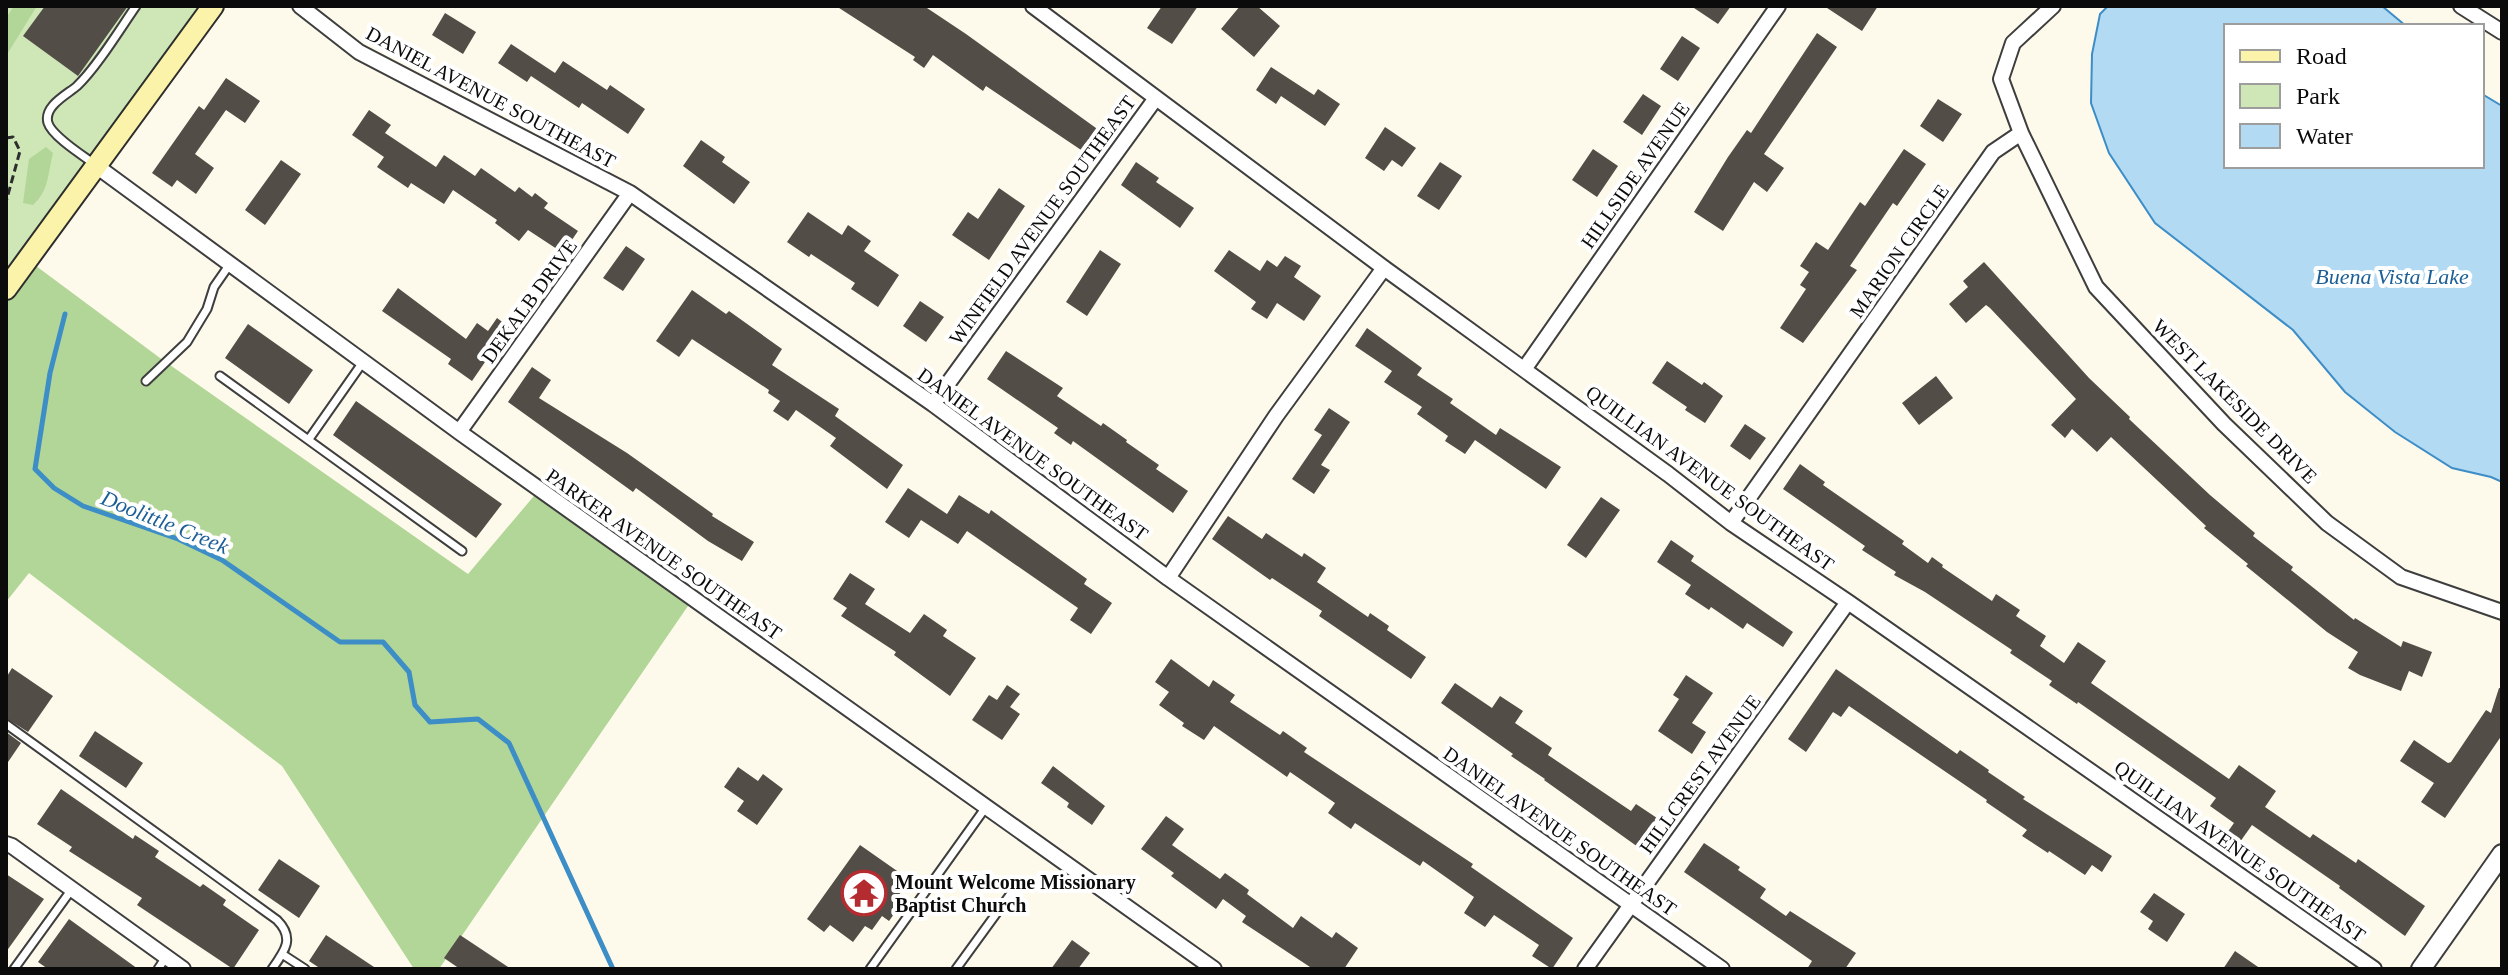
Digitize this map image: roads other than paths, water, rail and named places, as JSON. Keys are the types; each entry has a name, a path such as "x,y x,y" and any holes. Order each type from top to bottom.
{"main road":[{"path":"6,289 213,6"}],"street":[{"name":"DANIEL AVENUE SOUTHEAST","path":"300,6 359,52 630,193 933,404 1168,578 1722,969"},
{"name":"QUILLIAN AVENUE SOUTHEAST","path":"1033,6 1731,523 2374,969"},
{"name":"HILLSIDE AVENUE","path":"1525,368 1778,6"},
{"path":"2021,133 2001,79 2013,43 2053,6"},
{"path":"2461,6 2502,32"},
{"name":"WINFIELD AVENUE SOUTHEAST","path":"933,404 1156,98"},
{"name":"MARION CIRCLE","path":"1731,523 1993,152 2021,133"},
{"name":"WEST LAKESIDE DRIVE","path":"2021,133 2096,287 2224,424 2327,523 2401,577 2502,612"},
{"name":"PARKER AVENUE SOUTHEAST","path":"95,165 459,432 1214,969"},
{"name":"DEKALB DRIVE","path":"459,432 630,193"},
{"path":"1168,578 1276,416 1384,268"},
{"name":"HILLCREST AVENUE","path":"1585,969 1848,602"},
{"path":"6,844 72,889 162,963 183,969"},
{"path":"2421,969 2502,854"}],"lane":[{"path":"95,165 57,136 48,123 48,116 53,106 81,82 136,6"},
{"path":"146,381 187,342 207,309 214,287 230,264"},
{"path":"309,439 363,362"},
{"path":"220,376 462,551"},
{"path":"6,724 277,920 288,938 286,950 272,969"},
{"path":"870,969 986,807"},
{"path":"14,969 72,889"},
{"path":"956,969 1012,892"},
{"path":"282,954 305,969"}],"water":[{"name":"Buena Vista Lake","path":"2108,6 2382,6 2404,24 2224,24 2224,168 2484,168 2484,95 2502,106 2502,482 2452,468 2395,432 2345,392 2293,330 2155,223 2109,153 2091,103 2092,54 2100,14"}],"waterway":[{"name":"Doolittle Creek","path":"65,314 50,373 35,469 54,488 83,506 178,539 222,560 340,642 383,642 409,672 415,705 430,722 478,719 509,743 613,969"}],"place":[{"name":"Mount Welcome Missionary Baptist Church","path":"864,893"}]}
